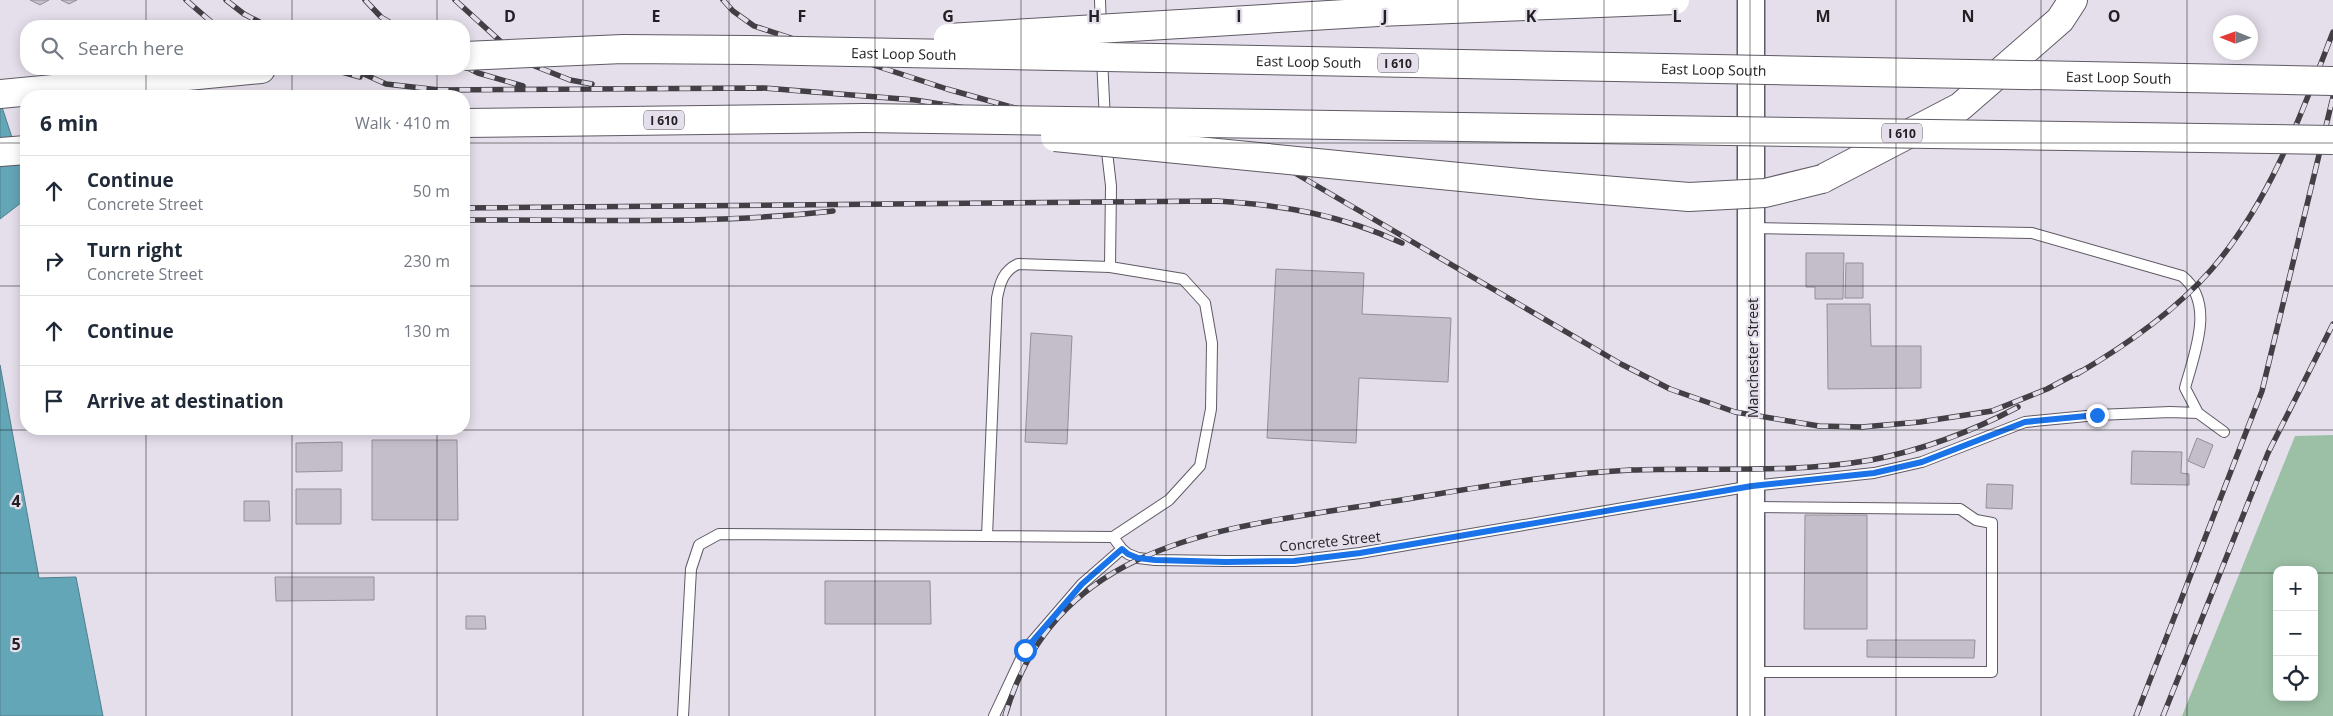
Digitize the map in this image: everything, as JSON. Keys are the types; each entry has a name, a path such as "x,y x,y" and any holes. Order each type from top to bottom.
{"highway":[{"path":"748,50 1378,12 1675,0"},
{"path":"864,118 1541,185 1689,197 1765,193 1822,179 1960,107 2060,20 2073,0"},
{"name":"East Loop South","path":"470,56 624,49 748,50 2333,82"},
{"path":"42,90 199,75"},
{"path":"0,94 20,92"},
{"name":"I 610","path":"470,123 864,118 2333,140"},
{"path":"0,152 20,150"}],"street":[{"name":"Manchester Street","path":"1751,0 1751,716"}],"lane":[{"path":"1100,0 1105,128 1111,186 1110,267"},
{"path":"1751,228 2032,233 2182,276 2194,287 2201,330 2185,388 2198,413 2224,432"},
{"path":"683,716 691,569 699,544 719,534 1113,537 1169,500 1200,466 1211,409 1212,344 1205,303 1183,279 1110,267 1018,264 1009,268 1001,281 997,298 987,536"},
{"path":"1752,497 1912,464 1966,447 2025,422 2097,415 2170,412 2198,413"},
{"path":"1751,672 1992,672 1992,523 1976,520 1960,509 1752,497"},
{"name":"Concrete Street","path":"1122,549 1138,558 1155,560 1294,561 1752,497"},
{"path":"994,716 1025,650 1082,584 1122,549 1113,537"}],"green space":[{"path":"2333,435 2333,716 2182,716 2295,436"}],"water":[{"path":"0,101 20,162 20,204 0,219"},
{"path":"0,365 39,578 76,577 103,716 0,716"}],"building":[{"path":"30,0 49,0 40,5"},
{"path":"61,0 77,0 69,4"},
{"path":"1806,253 1844,253 1843,299 1815,299 1815,287 1806,287"},
{"path":"1846,263 1863,263 1863,298 1845,298"},
{"path":"1276,269 1364,273 1362,314 1451,318 1448,382 1359,378 1356,443 1267,438"},
{"path":"1827,304 1870,304 1871,346 1921,346 1921,388 1828,389"},
{"path":"1031,333 1072,336 1067,444 1025,442"},
{"path":"2197,438 2213,445 2204,468 2188,461"},
{"path":"372,440 457,440 458,520 372,520"},
{"path":"342,442 342,471 296,472 296,443"},
{"path":"2132,451 2182,452 2181,473 2189,474 2189,485 2131,484"},
{"path":"1987,484 2013,485 2012,509 1986,508"},
{"path":"296,489 341,489 341,524 296,524"},
{"path":"244,501 269,501 270,521 244,521"},
{"path":"1805,515 1867,515 1867,629 1804,629"},
{"path":"275,577 374,577 374,600 276,601"},
{"path":"825,581 930,581 931,624 825,624"},
{"path":"466,616 485,616 486,629 466,629"},
{"path":"1867,640 1975,640 1974,658 1867,657"}],"railway":[{"path":"186,0 209,20"},
{"path":"226,0 256,20"},
{"path":"365,0 386,20"},
{"path":"455,0 522,61 570,80 592,84"},
{"path":"723,0 733,11 754,26 947,89 1026,111"},
{"path":"2077,374 2131,340 2165,314 2197,285 2232,244 2267,187 2282,157 2309,95 2333,32"},
{"path":"470,69 523,86"},
{"path":"353,75 360,77"},
{"path":"366,75 386,84 439,90"},
{"path":"439,90 764,88 915,100 1073,125 1189,138 1236,149 1288,169 1621,364 1670,389 1735,412 1819,426 1862,427 1920,422 1992,411 2047,389 2081,371"},
{"path":"2136,716 2262,391 2333,97"},
{"path":"470,208 1217,201 1266,205 1312,213 1357,225 1402,243"},
{"path":"470,220 695,220 833,211"},
{"path":"2163,716 2268,453 2333,324"},
{"path":"1005,716 1030,657 1064,611 1107,577 1155,552 1209,534 1324,512 1569,475 1661,469 1781,469 1871,460 1909,451 1946,439 2018,407"}],"route":[{"path":"1025,650 1082,584 1122,549 1138,558 1226,562 1294,561 1360,553 1752,486 1874,473 1922,462 1966,447 2025,422 2097,415"}]}
